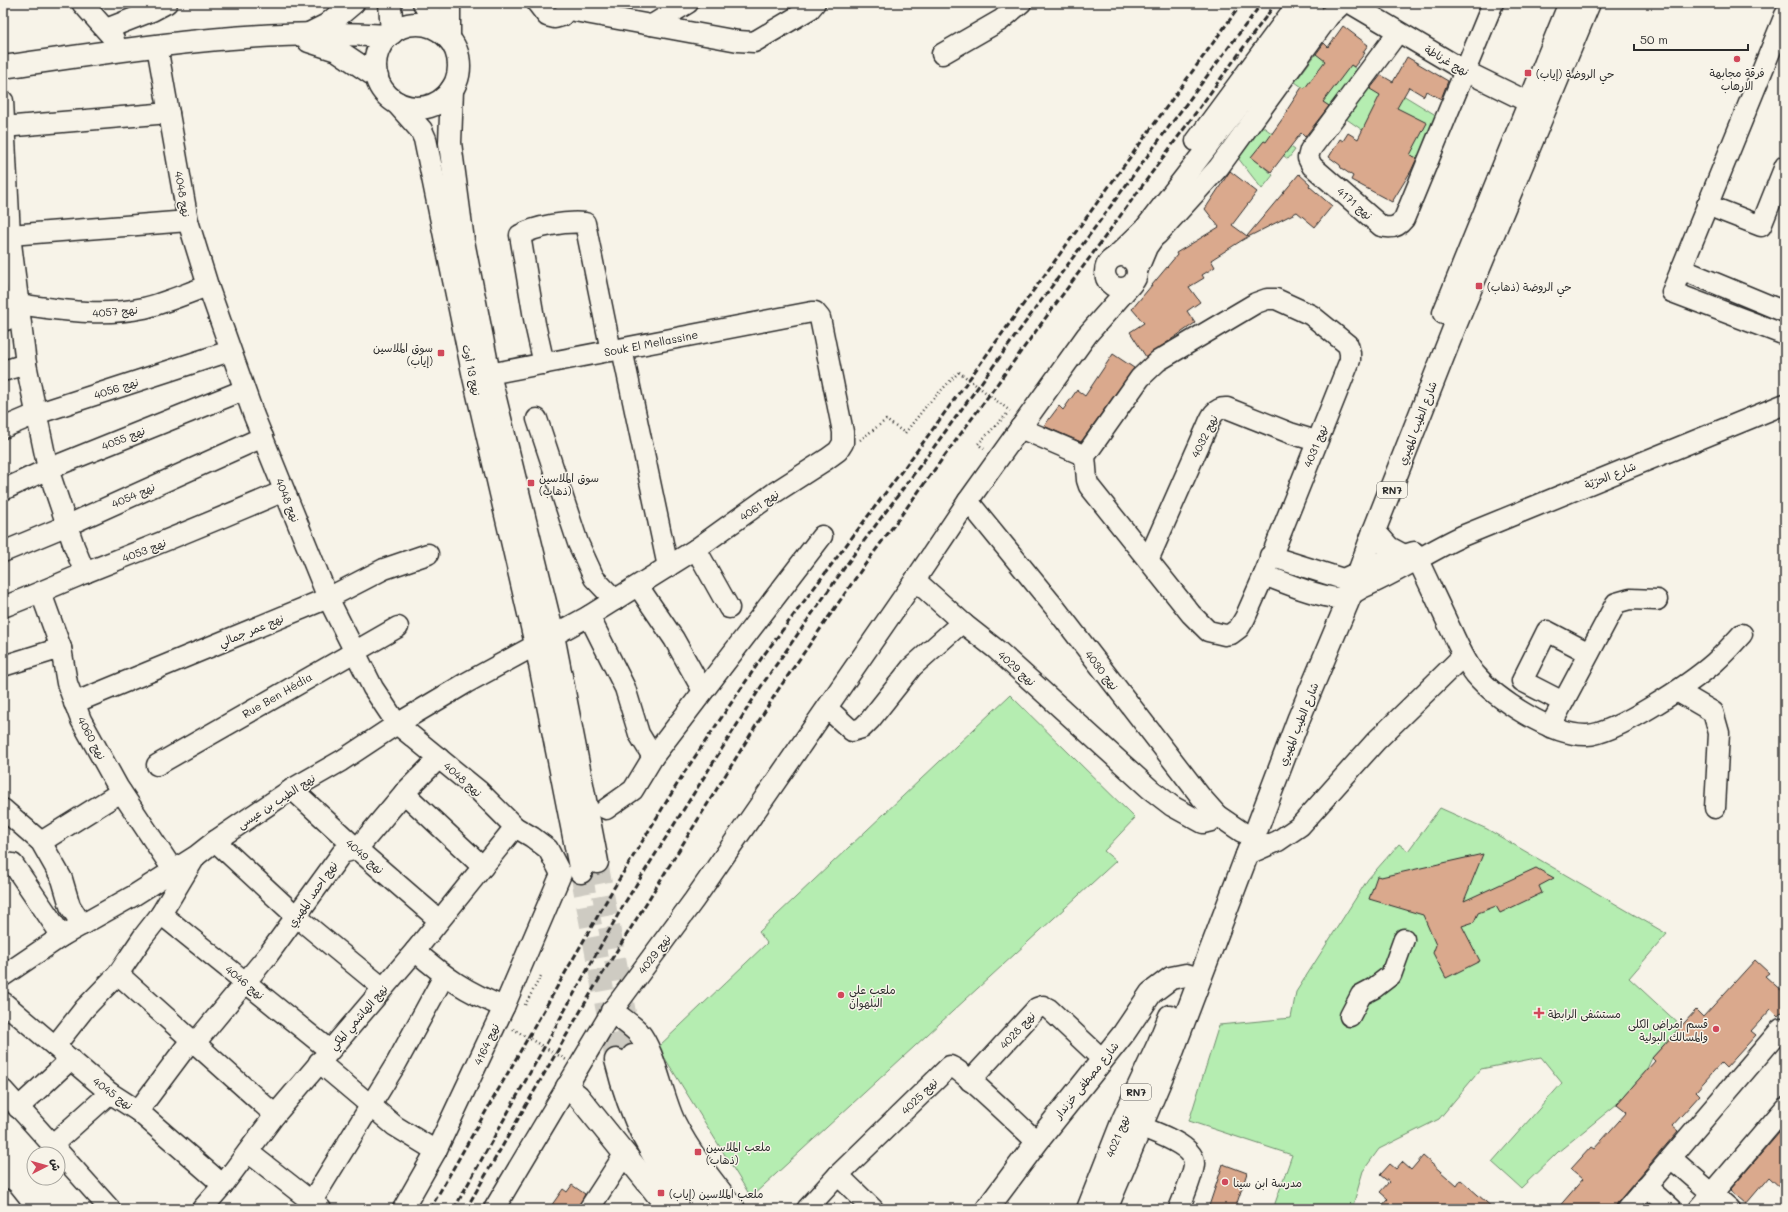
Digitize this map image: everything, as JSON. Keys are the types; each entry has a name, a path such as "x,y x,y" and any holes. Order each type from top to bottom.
{"main road":[{"path":"301,36 327,24 353,3"},
{"path":"390,3 390,35"},
{"path":"424,3 456,51 459,64 458,78 444,99 433,105 421,108 409,108 397,103 388,96 381,87 375,66 381,45 390,35 402,27 414,24 426,25 444,35"},
{"name":"شارع الطيب المهيري","path":"1193,977 1246,855 1348,585 1437,333 1570,3"},
{"name":"شارع الطيب المهيري","path":"1193,977 1242,832 1348,585 1374,531 1455,326 1589,3"},
{"path":"3,67 123,50 235,37 356,34 390,35"},
{"path":"301,36 337,50 377,77"},
{"name":"نهج 13 أوت","path":"452,89 450,143 463,241 489,374 545,639"},
{"name":"نهج 13 أوت","path":"397,103 421,130 425,139 474,377 545,639"},
{"path":"1374,531 1389,548 1410,558"},
{"path":"545,639 580,869"},
{"name":"شارع مصطفى خزندار","path":"987,1209 1037,1142 1103,1060 1151,993 1171,978 1193,977"},
{"name":"نهج 4021","path":"1106,1209 1171,1055 1193,977"},
{"name":"نهج 4021","path":"1088,1209 1123,1120 1159,1043 1193,977"},
{"path":"612,1011 639,1033 647,1048 668,1108 681,1136 704,1172 734,1209"},
{"path":"692,1209 662,1170 638,1128 629,1105 625,1058 645,1100 655,1126 678,1165 714,1209"},
{"path":"567,1087 578,1096 669,1209"}],"street":[{"path":"82,3 123,50"},
{"path":"444,35 450,3"},
{"path":"537,3 547,16 555,18 562,16 571,6 652,25 738,41 754,42 810,9 815,3"},
{"path":"652,25 688,3"},
{"path":"942,54 1001,20 1021,3"},
{"path":"1087,335 1110,264 1146,238 1218,167 1329,16 1343,3"},
{"name":"نهج غرناطة","path":"1350,3 1366,8 1398,32 1465,71 1530,103"},
{"path":"1465,71 1493,3"},
{"path":"106,29 156,6"},
{"path":"1087,335 1134,278 1146,238 1309,8"},
{"path":"1785,15 1672,292 1785,334"},
{"name":"نهج 4171","path":"1398,32 1308,154 1312,166 1381,226 1392,228 1400,224 1404,219 1465,71"},
{"name":"نهج 4048","path":"158,46 188,221 208,286 244,390 284,491 328,598 373,688 397,724 479,792 515,827 532,837 548,850 580,869"},
{"path":"3,101 12,304 48,469 74,546 85,573"},
{"path":"4,127 169,113"},
{"path":"1707,205 1761,226 1785,166"},
{"path":"10,235 188,221"},
{"path":"544,364 535,324 520,235 530,230 574,222 585,223 668,567"},
{"path":"1110,264 1124,256 1129,258 1133,261 1134,278"},
{"path":"1110,264 1108,281 1111,285 1121,288 1134,278"},
{"path":"1681,269 1785,312"},
{"name":"نهج 4057","path":"12,304 79,313 121,312 146,308 208,286"},
{"name":"نهج 4031","path":"1267,299 1276,300 1311,315 1348,345 1350,353 1349,364 1316,441 1270,556 1264,576 1245,618 1239,628 1231,634 1225,636 1208,631 1192,614 1149,558 1089,486 1086,480 1084,456 1140,378 1158,361 1256,303 1267,299"},
{"name":"Souk El Mellassine","path":"489,374 815,312 820,318 843,432 843,443"},
{"name":"نهج 4029","path":"494,1209 612,1011 694,900 968,501 1087,335"},
{"name":"نهج 4056","path":"3,428 36,414 230,350"},
{"path":"3,371 26,364"},
{"name":"نهج 4055","path":"3,490 48,469 244,390"},
{"name":"شارع الحرّيّة","path":"1348,585 1378,562 1410,558 1435,549 1517,512 1785,404"},
{"name":"نهج 4032","path":"1149,558 1206,427 1213,414 1218,409 1227,408 1290,433 1316,441"},
{"path":"537,419 578,543 594,578 615,600"},
{"path":"1020,428 1084,456"},
{"name":"نهج 4054","path":"3,552 68,525 263,437"},
{"name":"نهج 4061","path":"545,639 589,616 696,549 774,493 828,459 838,451 843,443"},
{"name":"نهج 4053","path":"3,607 41,593 85,573 184,534 284,491"},
{"name":"نهج 4030","path":"968,501 1056,610 1200,797 1217,815 1242,832"},
{"path":"606,809 633,790 653,757 822,536"},
{"path":"696,549 729,608"},
{"name":"نهج عمر جمالي","path":"74,703 328,598 384,569 428,554"},
{"path":"1270,556 1348,585"},
{"path":"1410,558 1463,656 1475,673 1506,702 1550,726 1568,733 1586,735 1606,732 1677,691 1714,663 1742,634"},
{"path":"1264,576 1348,585"},
{"path":"915,580 964,624"},
{"path":"638,586 674,639 703,691"},
{"name":"نهج 4060","path":"41,593 61,648 67,683 74,703 121,792 173,870"},
{"path":"1550,726 1616,603 1630,599 1657,600"},
{"path":"589,616 624,688 639,734 653,757"},
{"path":"827,708 852,731 862,728 884,705 912,667 959,625 964,624"},
{"name":"نهج 4029","path":"964,624 997,650 1150,789 1172,806 1203,823 1211,821 1217,815"},
{"name":"Rue Ben Hédia","path":"157,765 398,627"},
{"path":"1563,702 1522,681 1547,631 1589,653"},
{"name":"نهج الطيب بن عيسى","path":"6,969 133,896 196,856 214,841 292,789 341,761 397,724 545,639"},
{"path":"3,666 61,648"},
{"path":"1246,855 1278,842 1300,826 1376,741 1463,656"},
{"path":"1677,691 1713,712 1719,733 1715,808"},
{"name":"نهج احمد المهيري","path":"138,1111 193,1041 246,983 297,917 342,853 357,849 404,793 439,758"},
{"name":"نهج 4049","path":"292,789 357,849 439,920"},
{"path":"41,842 121,792"},
{"path":"404,793 483,867"},
{"path":"3,809 41,842 62,879 70,906 82,924"},
{"name":"نهج الهاشمي المكي","path":"202,1209 223,1185 275,1115 414,951 515,827"},
{"path":"214,841 297,917 383,988"},
{"path":"54,1046 85,1008 118,974 143,937 161,914 196,856"},
{"path":"3,865 7,863 13,864 62,936"},
{"name":"نهج 4164","path":"403,1209 436,1151 504,1007 580,869"},
{"name":"نهج 4046","path":"161,914 246,983 324,1056 370,1106 395,1126 436,1151"},
{"path":"1350,1016 1361,994 1374,988 1391,976 1404,939"},
{"path":"414,951 444,976 478,997 504,1007"},
{"path":"118,974 275,1115"},
{"path":"248,1152 316,1205 444,976"},
{"name":"نهج 4045","path":"3,1002 110,1093 138,1111 223,1185"},
{"name":"نهج 4028","path":"970,1081 1037,1008 1043,1006 1049,1008 1103,1060"},
{"path":"1626,1209 1784,1030"},
{"path":"71,1059 8,1098 110,1209"},
{"name":"نهج 4025","path":"807,1209 838,1175 950,1066 955,1068 970,1081 1037,1142"},
{"path":"52,1145 110,1093"},
{"path":"1699,1209 1785,1108"},
{"path":"1140,1126 1180,1144 1191,1153 1194,1164 1180,1209"},
{"path":"589,1209 624,1155"},
{"path":"1671,1158 1730,1209"},
{"path":"838,1175 873,1209"},
{"path":"1646,1186 1671,1209"},
{"path":"3,1199 11,1209"}],"path":[{"path":"843,443 850,446 854,445 886,420 905,433 927,405 960,372 1010,411 978,444 988,453"},
{"path":"524,1009 541,976"},
{"path":"516,1022 513,1029 568,1062"}],"green space":[{"path":"1316,54 1343,59 1360,72 1333,109 1295,82"},
{"path":"1368,87 1382,96 1393,89 1439,117 1422,160 1381,143 1345,118"},
{"path":"1262,126 1295,150 1288,159 1264,141 1252,157 1273,175 1262,189 1238,158"},
{"name":"ملعب علي البلهوان","path":"1010,695 1135,818 1104,851 1116,861 751,1197 658,1047 767,943 759,932"},
{"name":"مستشفى الرابطة","path":"1440,808 1487,829 1667,934 1629,978 1681,1026 1652,1058 1646,1071 1617,1104 1558,1152 1521,1188 1492,1162 1562,1083 1541,1057 1481,1069 1439,1119 1379,1149 1363,1171 1352,1209 1273,1209 1292,1155 1189,1121 1219,1025 1291,1018 1296,992 1368,879 1399,844 1408,851"}],"building":[{"path":"1343,26 1368,45 1363,52 1365,53 1354,67 1351,65 1323,102 1329,106 1305,137 1301,133 1271,172 1251,157 1264,141 1266,142 1288,111 1287,110 1302,87 1305,88 1325,61 1316,54 1324,43 1328,47"},
{"path":"1407,57 1448,81 1441,99 1426,91 1424,96 1409,87 1397,108 1427,123 1410,155 1417,158 1411,171 1392,202 1351,180 1353,176 1329,157 1340,139 1343,141 1348,133 1358,139 1380,95 1370,89 1381,75 1393,82"},
{"path":"1230,171 1257,192 1232,225 1247,236 1299,174 1310,184 1309,186 1332,206 1315,227 1297,212 1244,239 1211,260 1215,267 1202,275 1204,278 1189,287 1200,302 1187,311 1195,323 1146,357 1130,332 1144,323 1132,309 1177,255 1176,253 1219,227 1205,209"},
{"path":"1113,354 1134,368 1081,442 1044,426 1059,406 1063,410 1077,390 1085,396"},
{"path":"1483,854 1464,901 1536,868 1554,878 1539,886 1542,893 1500,913 1496,906 1478,913 1474,922 1462,926 1480,961 1446,978 1433,953 1436,945 1423,915 1369,899 1377,876 1381,877"},
{"path":"1755,960 1769,973 1765,976 1785,994 1785,1009 1778,1016 1771,1009 1751,1031 1756,1035 1726,1068 1721,1063 1696,1091 1700,1095 1672,1126 1678,1131 1618,1202 1614,1209 1557,1209 1583,1179 1571,1169 1591,1147 1594,1149 1627,1112 1617,1104 1655,1061 1652,1058 1696,1010 1703,1017"},
{"path":"1785,1126 1785,1192 1769,1177 1746,1204 1730,1190"},
{"path":"1423,1156 1457,1186 1461,1180 1494,1209 1379,1209 1388,1199 1380,1192 1389,1182 1380,1175 1390,1164 1396,1169 1402,1162 1411,1170"},
{"path":"1223,1164 1247,1173 1235,1209 1208,1209"},
{"path":"572,1185 585,1194 578,1209 549,1209 563,1189 567,1192"}],"tunnel":[{"path":"1318,13 1325,3"},
{"path":"597,862 633,1056"},
{"path":"581,872 616,1060"}],"railway":[{"path":"430,1209 612,891 684,773 763,656 922,444 1242,3"},
{"path":"454,1209 624,904 764,682 852,557 1165,132 1262,3"},
{"path":"466,1209 595,986 778,690 864,566 1276,3"}],"place":[{"name":"فرقة مجابهة الارهاب","path":"1737,59"},
{"name":"حي الروضة (إياب)","path":"1528,73"},
{"name":"حي الروضة (ذهاب)","path":"1479,286"},
{"name":"سوق الملاسين (إياب)","path":"441,353"},
{"name":"سوق الملاسين (ذهاب)","path":"531,483"},
{"name":"ملعب علي البلهوان","path":"841,995"},
{"name":"مستشفى الرابطة","path":"1539,1013"},
{"name":"قسم أمراض الكلى والمسالك البولية","path":"1716,1029"},
{"name":"ملعب الملاسين (ذهاب)","path":"698,1152"},
{"name":"مدرسة ابن سينا","path":"1225,1182"},
{"name":"ملعب الملاسين (إياب)","path":"661,1193"}]}
